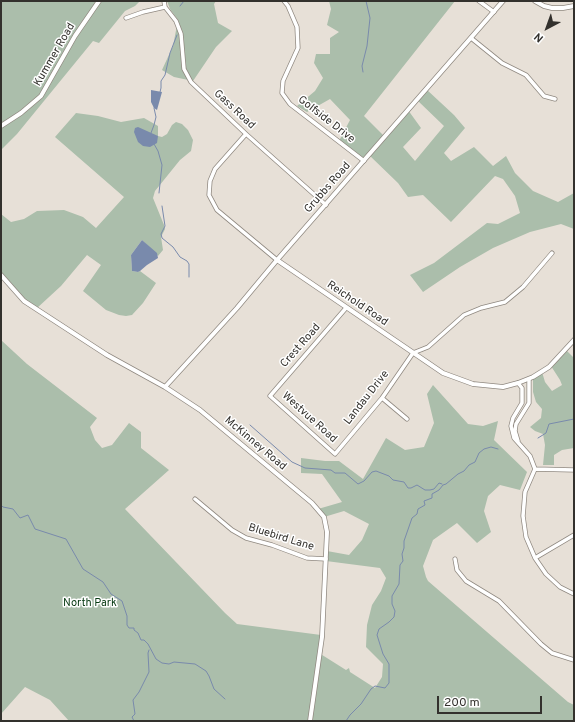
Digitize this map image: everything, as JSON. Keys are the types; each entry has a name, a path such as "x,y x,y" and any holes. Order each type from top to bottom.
{"street":[{"name":"Kummer Road","path":"1,126 21,113 40,96 75,36 99,1"},
{"name":"Gass Road","path":"164,1 165,8 176,21 181,34 184,69 191,82 246,134 326,205"},
{"name":"Golfside Drive","path":"284,1 288,6 297,27 298,48 283,81 282,93 290,104 364,161"},
{"path":"479,1 494,12"},
{"name":"Grubbs Road","path":"165,387 221,326 276,260 326,205 503,1"},
{"path":"534,1 555,9 574,6"},
{"path":"126,18 143,12 165,8"},
{"path":"471,38 505,65 526,75 544,96 556,99"},
{"name":"Reichold Road","path":"246,134 215,168 210,181 209,195 217,210 276,260 444,373 473,384 503,387 529,379 549,367 574,340"},
{"path":"413,353 428,347 464,316 482,308 505,302 523,287 552,253"},
{"name":"McKinney Road","path":"1,275 24,301 107,355 165,387 200,410 312,503 324,517 327,532 322,637 310,721"},
{"name":"Crest Road","path":"270,396 346,308"},
{"name":"Landau Drive","path":"335,454 382,398 413,353"},
{"path":"518,442 515,431 516,424 529,403 529,379"},
{"path":"518,383 522,388 522,402 513,418 511,426 514,438 530,456 535,469 525,492 523,516 526,537 535,558 546,574 560,587 574,594"},
{"name":"Westvue Road","path":"270,396 335,454"},
{"path":"382,398 407,419"},
{"path":"535,469 574,470"},
{"name":"Bluebird Lane","path":"195,499 232,530 242,536 307,558 326,560"},
{"path":"535,558 574,535"},
{"path":"455,559 457,570 466,581 499,601 541,644 552,652 574,660"}],"green space":[{"path":"1,1 140,1 135,6 125,11 99,43 93,41 17,134 1,150"},
{"path":"167,1 216,1 214,4 218,23 232,31 216,47 193,81 174,77 162,70 173,46 178,20 170,9"},
{"path":"329,1 455,1 364,116 385,137 408,110 421,128 403,147 415,161 444,126 417,100 426,89 454,115 465,128 444,153 451,161 474,147 493,166 506,156 515,173 533,191 558,202 574,193 574,229 561,224 530,232 493,248 460,267 423,292 410,275 434,263 487,223 498,224 520,213 515,196 503,179 495,176 451,222 423,195 408,197 398,183 369,155 364,161 339,141 350,120 330,99 307,112 297,106 315,91 323,78 314,63 316,54 330,54 330,38 339,32 327,25 331,9"},
{"path":"76,113 98,116 121,122 144,118 158,126 158,136 162,137 167,134 172,125 176,122 182,124 188,130 193,140 191,151 180,160 155,191 153,198 165,229 161,237 163,250 158,256 142,240 131,255 132,271 140,271 156,283 143,303 132,315 119,315 106,310 83,291 101,265 87,255 61,286 36,309 24,301 1,275 1,214 11,222 24,219 37,211 64,210 83,217 96,228 124,197 55,137"},
{"name":"North Park","path":"1,340 27,364 97,418 90,427 95,440 102,448 112,445 129,423 141,432 141,448 169,470 125,509 225,613 237,624 321,635 319,653 346,670 349,668 350,672 375,688 382,677 383,664 366,647 367,625 372,605 381,591 386,578 380,568 326,561 327,551 349,555 362,540 369,524 344,511 324,517 318,509 342,502 322,474 301,473 301,458 339,461 363,479 386,438 405,450 424,447 434,423 427,394 433,385 468,424 483,426 498,421 494,440 527,472 520,490 500,485 488,496 484,511 491,532 477,543 457,523 433,540 423,566 428,581 568,702 574,705 574,721 69,721 50,700 25,687 1,714"},
{"path":"566,350 574,358 574,448 562,450 554,455 554,465 543,465 545,445 543,434 530,427 541,418 542,409 536,402 533,392 533,377 542,372 545,382 552,391 562,385 551,366"}],"water":[{"path":"151,90 162,92 157,110 151,102"},
{"path":"138,127 158,136 157,143 150,147 143,146 138,142 134,132 135,128"},
{"path":"142,240 157,253 158,258 138,272 132,271 131,255"}],"waterway":[{"path":"180,6 184,1"},
{"path":"363,72 362,66 367,46 370,18 366,1"},
{"path":"160,92 161,81 165,75 170,53 177,35"},
{"path":"151,133 156,117 154,108"},
{"path":"154,144 158,151 162,165 159,193"},
{"path":"162,206 165,226 161,234 162,238 173,247 180,257 187,261 189,264 189,277"},
{"path":"538,438 546,433 549,424 574,419"},
{"path":"250,425 292,462 305,468 331,470 335,473 345,473 358,484 364,481 372,472 376,471 389,476 393,480 404,482 408,488 417,485 425,490 430,490 434,489 439,483 442,484"},
{"path":"346,721 361,704 371,689 375,686 385,688 389,683 389,664 383,654 377,635 379,629 394,617 395,611 392,604 392,596 399,584 400,565 403,561 402,554 404,541 412,518 417,514 418,509 425,505 424,501 432,498 432,494 475,462 479,453 484,449 491,447 498,449"},
{"path":"1,505 3,507 13,509 20,518 28,515 35,529 66,539 83,569 103,582 111,594 122,601 127,616 127,625 129,628 134,628 141,640 144,640 148,644 156,659 162,663 169,664 174,662 195,664 206,671 214,689 225,699"},
{"path":"134,721 132,717 135,714 133,700 139,692 149,672 149,650"}]}
